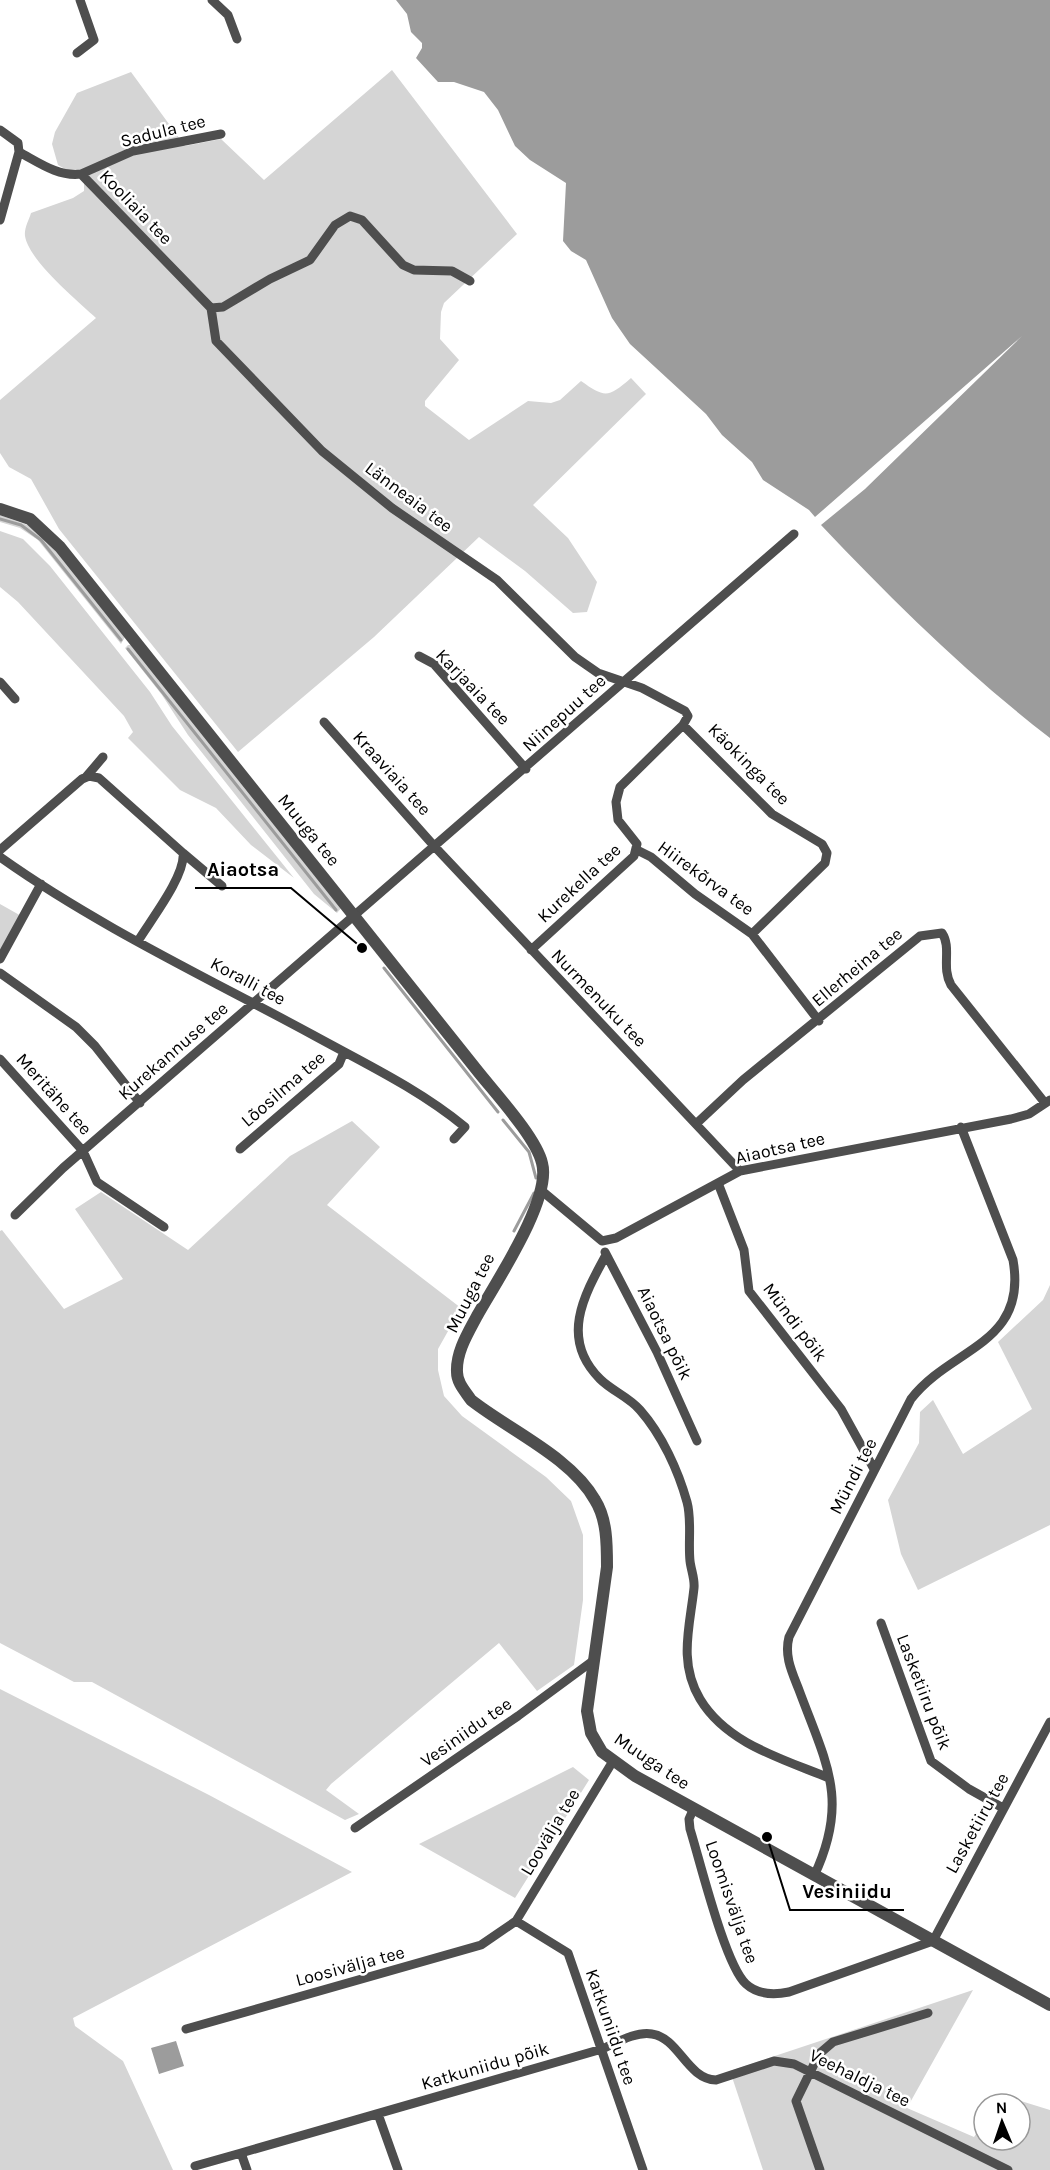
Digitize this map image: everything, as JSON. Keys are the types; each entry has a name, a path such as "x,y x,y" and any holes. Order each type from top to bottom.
{"street":[{"path":"77,53 94,40 80,0"},
{"path":"212,0 228,15 237,39"},
{"name":"Kooliaia tee","path":"0,130 18,143 19,152 52,170 72,175 81,174 211,308"},
{"name":"Sadula tee","path":"81,174 133,151 221,134"},
{"path":"0,220 19,152"},
{"path":"211,308 224,307 270,279 310,260 335,225 350,216 362,220 414,270 452,271 470,281"},
{"name":"Länneaia tee","path":"211,308 216,341 322,451 392,508 497,580 575,657 598,673 622,682"},
{"name":"Muuga tee","path":"0,509 30,519 60,547 535,1146 543,1166 542,1191 536,1208 467,1335 458,1361 457,1373 471,1400 579,1476 596,1500 604,1525 607,1547 589,1697 589,1725 602,1752 693,1810 1050,2005"},
{"name":"Niinepuu tee","path":"354,915 794,534"},
{"name":"Karjaaia tee","path":"419,656 434,664 526,768"},
{"path":"0,682 15,699"},
{"name":"Käokinga tee","path":"622,682 642,688 685,711 688,716 683,725 772,814 822,844 827,853 825,863 752,934"},
{"name":"Kraaviaia tee","path":"324,722 435,847"},
{"name":"Kurekella tee","path":"531,950 634,856 637,850 632,836 618,820 616,802 620,787 683,725"},
{"path":"0,850 86,777 103,757"},
{"path":"86,777 99,778 222,886"},
{"name":"Nurmenuku tee","path":"435,847 740,1171"},
{"name":"Hiirekõrva tee","path":"637,850 752,934 819,1021"},
{"path":"138,941 172,885 182,865 183,853"},
{"name":"Koralli tee","path":"0,857 138,941 400,1083 465,1127 453,1138"},
{"path":"0,959 41,884"},
{"name":"Kurekannuse tee","path":"15,1215 83,1151 354,915"},
{"name":"Ellerheina tee","path":"697,1123 743,1080 819,1021 920,936 942,933 946,942 945,974 951,986 1047,1101"},
{"path":"0,973 76,1027 95,1046 140,1103"},
{"name":"Lõosilma tee","path":"240,1149 339,1064 344,1052"},
{"name":"Meritähe tee","path":"0,1059 83,1151 96,1182 164,1227"},
{"name":"Aiaotsa tee","path":"602,1241 616,1238 740,1171 1029,1114 1047,1101"},
{"name":"Mündi tee","path":"814,1876 825,1853 833,1820 834,1801 829,1778 791,1669 787,1645 794,1625 910,1399 921,1386 972,1351 1003,1325 1008,1317 1016,1278 1013,1260 961,1127"},
{"name":"Mündi põik","path":"718,1183 744,1250 749,1291 842,1409 874,1469"},
{"path":"542,1191 602,1241"},
{"name":"Aiaotsa põik","path":"602,1241 606,1255 614,1265 652,1342 697,1441"},
{"path":"606,1255 582,1304 578,1320 578,1341 591,1369 602,1381 638,1408 661,1438 687,1504 690,1563 695,1586 687,1629 688,1661 698,1696 720,1724 749,1744 829,1778"},
{"name":"Lasketiiru põik","path":"881,1623 930,1761 962,1784 1003,1808"},
{"name":"Vesiniidu tee","path":"355,1828 518,1716 594,1660"},
{"name":"Lasketiiru tee","path":"933,1941 1050,1722"},
{"name":"Loovälja tee","path":"516,1921 613,1761"},
{"name":"Loomisvälja tee","path":"693,1810 689,1819 690,1828 718,1922 734,1968 752,1989 763,1994 789,1992 933,1941"},
{"name":"Loosivälja tee","path":"186,2029 469,1950 516,1921"},
{"name":"Katkuniidu tee","path":"516,1921 568,1953 643,2170"},
{"path":"820,2170 796,2101 819,2054 833,2042 928,2013"},
{"name":"Veehaldja tee","path":"602,2049 633,2037 651,2034 665,2040 699,2075 708,2080 716,2080 774,2061 794,2064 1008,2170"},
{"name":"Katkuniidu põik","path":"195,2166 602,2049"},
{"path":"378,2114 398,2170"},
{"path":"241,2153 247,2170"}],"shaded area":[{"path":"396,0 1050,0 1050,738 1019,714 931,636 821,525 865,489 1022,336 815,517 809,510 763,480 752,462 722,435 706,414 630,344 612,318 586,260 571,251 563,241 566,183 530,160 515,146 498,110 484,92 454,82 438,82 416,58 422,48 422,43 411,32 407,14"},
{"path":"392,70 517,234 444,303 441,312 440,339 459,360 425,401 425,406 469,440 528,401 551,403 560,400 581,381 596,391 606,393 617,389 631,378 646,394 533,505 568,538 597,582 587,612 573,613 525,571 479,537 374,637 238,752 59,529 31,479 9,467 0,453 0,400 96,318 35,257 28,246 25,230 31,213 73,198 84,191 84,180 58,165 52,144 55,132 77,93 131,72 185,146 221,139 264,180"},
{"path":"0,515 30,526 59,554 125,637 121,644 38,540 20,528 0,522"},
{"path":"0,531 23,539 50,566 150,692 172,726 294,878 251,845 216,808 180,790 128,738 133,732 124,716 18,602 0,587"},
{"path":"131,645 342,907 337,913 314,894 188,735 162,695 125,648"},
{"path":"0,904 23,917 0,960"},
{"path":"352,1121 380,1147 327,1205 461,1308 438,1349 438,1370 444,1396 462,1416 546,1477 571,1501 583,1535 583,1600 574,1665 537,1691 499,1643 331,1784 326,1790 359,1814 345,1820 92,1682 74,1682 0,1643 0,1231 2,1230 64,1309 123,1279 75,1209 101,1192 188,1250 290,1156"},
{"path":"1050,1285 1050,1525 918,1590 901,1554 888,1500 919,1443 920,1412 933,1400 963,1454 1032,1409 998,1342 1043,1300"},
{"path":"0,1689 209,1795 352,1872 73,2018 75,2026 123,2061 173,2170 0,2170"},
{"path":"573,1767 589,1780 515,1898 419,1844"},
{"path":"973,1990 907,2108 972,2136 972,2152 1032,2152 1032,2104 1050,2110 1050,2170 763,2170 730,2071"},
{"path":"176,2041 184,2066 159,2074 151,2048"}],"waterway":[{"path":"0,519 21,525 41,540 121,640"},
{"path":"128,649 336,910"},
{"path":"384,968 498,1112"},
{"path":"503,1120 529,1152 536,1178"},
{"path":"514,1231 534,1193"}],"place":[{"name":"Aiaotsa","path":"362,948"},
{"name":"Vesiniidu","path":"767,1837"}]}
